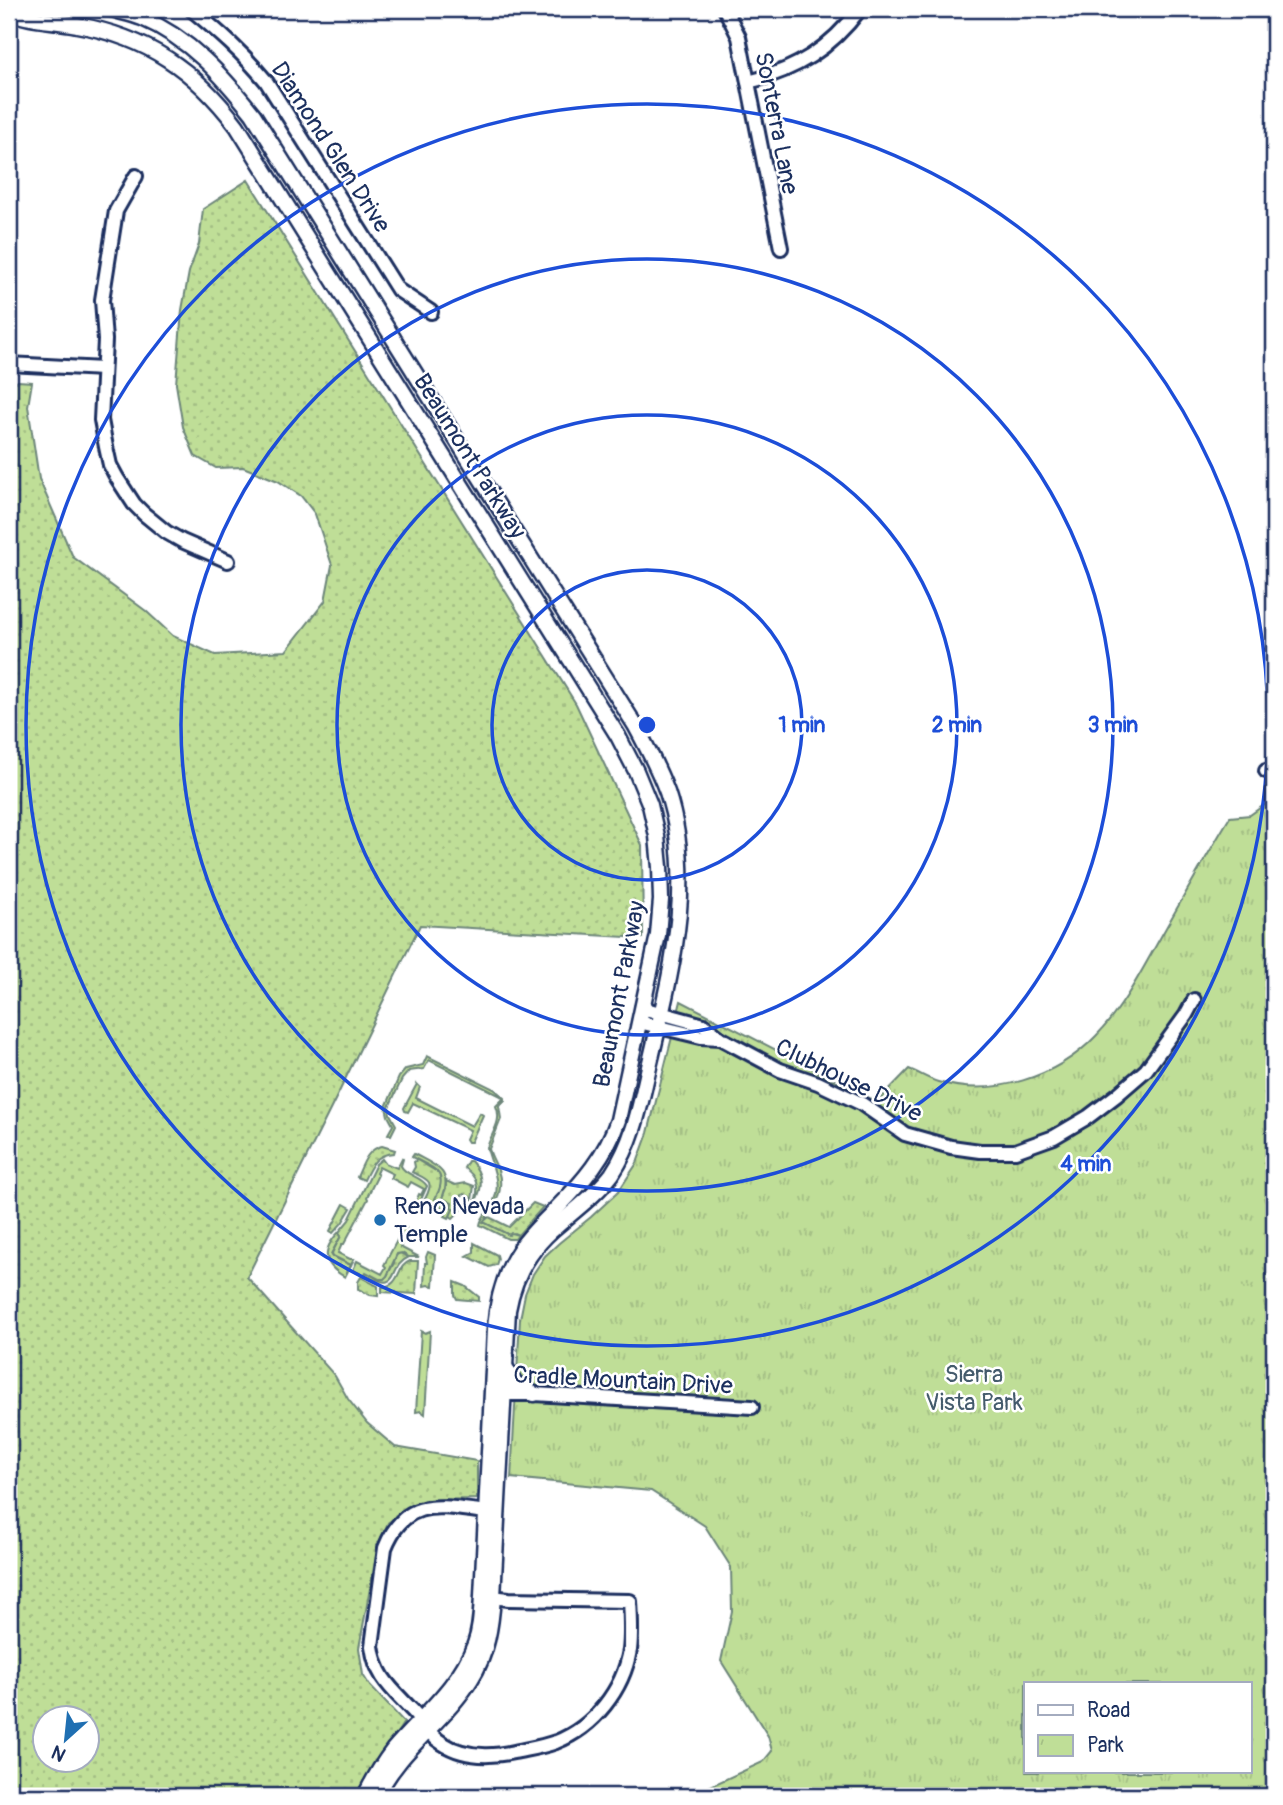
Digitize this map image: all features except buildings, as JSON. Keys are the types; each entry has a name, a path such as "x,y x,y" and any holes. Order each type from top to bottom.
{"street":[{"name":"Beaumont Parkway","path":"111,9 140,18 165,30 188,46 212,66 253,114 635,724 667,793 676,829 681,900 677,937 634,1129 623,1157 610,1176 542,1240 518,1276 510,1297 506,1368 498,1394 487,1512 488,1596"},
{"name":"Diamond Glen Drive","path":"191,9 229,39 266,81 398,290 431,312"},
{"name":"Sonterra Lane","path":"725,9 738,37 781,248"},
{"path":"748,82 772,76 812,56 832,41 860,9"},
{"name":"Beaumont Parkway","path":"9,12 32,20 75,24 126,37 174,63 200,83 222,106 618,736 650,805 657,836 661,889 658,935 618,1120 608,1146 585,1178 529,1238 513,1261 498,1299 498,1394 488,1596 476,1641 461,1674 377,1796"},
{"path":"136,176 116,211 102,300 104,340 101,420 110,465 134,504 166,532 228,561"},
{"path":"9,364 103,369"},
{"name":"Clubhouse Drive","path":"640,1015 701,1037 720,1038 780,1070 818,1083 862,1104 905,1134 951,1147 980,1151 1015,1151 1054,1137 1088,1117 1117,1095 1146,1070 1194,1000"},
{"path":"506,1368 515,1383 534,1394"},
{"name":"Cradle Mountain Drive","path":"498,1394 752,1407"},
{"path":"487,1512 436,1506 422,1509 409,1515 390,1535 385,1548 372,1646 379,1673 442,1744 457,1751 475,1756 508,1753 539,1747 576,1732 606,1704 625,1669 630,1649 630,1601 488,1596"},
{"name":"Beaumont Parkway","path":"365,1796 393,1751 424,1725"}],"green space":[{"path":"248,180 576,704 642,845 643,938 420,925 247,1277 335,1376 348,1399 367,1423 395,1447 477,1461 477,1499 424,1500 388,1523 378,1545 359,1648 363,1675 404,1722 357,1796 9,1796 9,386 18,381 32,382 28,406 39,479 73,557 146,611 173,636 215,655 286,651 325,601 332,565 315,514 301,496 278,481 243,467 216,468 195,456 183,427 176,384 182,310 189,272 199,244 203,209"},
{"name":"Sierra Vista Park","path":"1274,798 1274,1796 689,1796 763,1762 772,1751 768,1736 721,1661 732,1611 731,1567 705,1526 651,1491 511,1478 520,1319 525,1294 533,1274 545,1256 618,1192 637,1163 648,1133 681,1001 877,1102 909,1069 934,1081 959,1086 1002,1085 1023,1080 1063,1063 1106,1025 1132,987 1230,817 1250,815"},
{"path":"427,1056 494,1089 505,1098 499,1106 501,1119 489,1149 500,1177 499,1191 495,1204 483,1222 509,1235 518,1235 515,1239 508,1239 480,1225 497,1190 496,1176 487,1148 497,1122 496,1106 503,1099 501,1096 429,1060 424,1069 409,1071 402,1079 389,1107 396,1125 391,1135 388,1134 393,1125 386,1107 399,1077 406,1069 423,1065"},
{"path":"417,1084 420,1087 416,1098 472,1126 480,1113 483,1115 471,1142 466,1139 470,1130 413,1103 408,1112 405,1111 404,1108"},
{"path":"382,1146 395,1150 394,1153 378,1158 364,1180 357,1177 369,1154"},
{"path":"414,1154 435,1165 444,1175 446,1181 442,1198 452,1203 453,1209 449,1218 445,1216 449,1207 435,1199 440,1177 433,1168 412,1157"},
{"path":"402,1158 403,1169 427,1186 416,1211 411,1213 424,1189 411,1182 408,1187 391,1178 393,1174 379,1167 368,1199 338,1253 354,1259 351,1265 333,1256 341,1236 339,1232 349,1220 376,1164 382,1159 397,1168"},
{"path":"417,1160 439,1173 442,1185 435,1199 450,1207 448,1210 425,1199 430,1184 412,1172"},
{"path":"468,1161 475,1166 481,1180 475,1202 476,1182 464,1168"},
{"path":"446,1181 455,1185 466,1183 474,1186 472,1200 464,1194 456,1199 456,1206 461,1210 453,1218 450,1216 453,1209 442,1198"},
{"path":"533,1203 543,1207 518,1235 509,1235 483,1222 489,1217 509,1227"},
{"path":"344,1204 351,1208 333,1233 330,1231"},
{"path":"404,1227 407,1231 400,1247 419,1257 397,1254 384,1279 353,1270 357,1261 382,1274"},
{"path":"339,1232 341,1236 331,1254 351,1265 345,1277 332,1267 327,1257 329,1245"},
{"path":"474,1243 497,1255 496,1265 489,1267 467,1256 474,1252"},
{"path":"428,1252 435,1255 433,1286 424,1286"},
{"path":"400,1253 409,1257 397,1267 389,1281 376,1280 364,1275 365,1272 379,1279 387,1276 395,1256"},
{"path":"410,1261 418,1261 416,1294 382,1292 382,1287 393,1283 402,1267"},
{"path":"361,1277 378,1286 378,1296 358,1289"},
{"path":"455,1282 479,1297 479,1301 457,1299"},
{"path":"421,1331 430,1331 425,1414 416,1412"}],"place":[{"name":"Reno Nevada Temple","path":"380,1220"}]}
